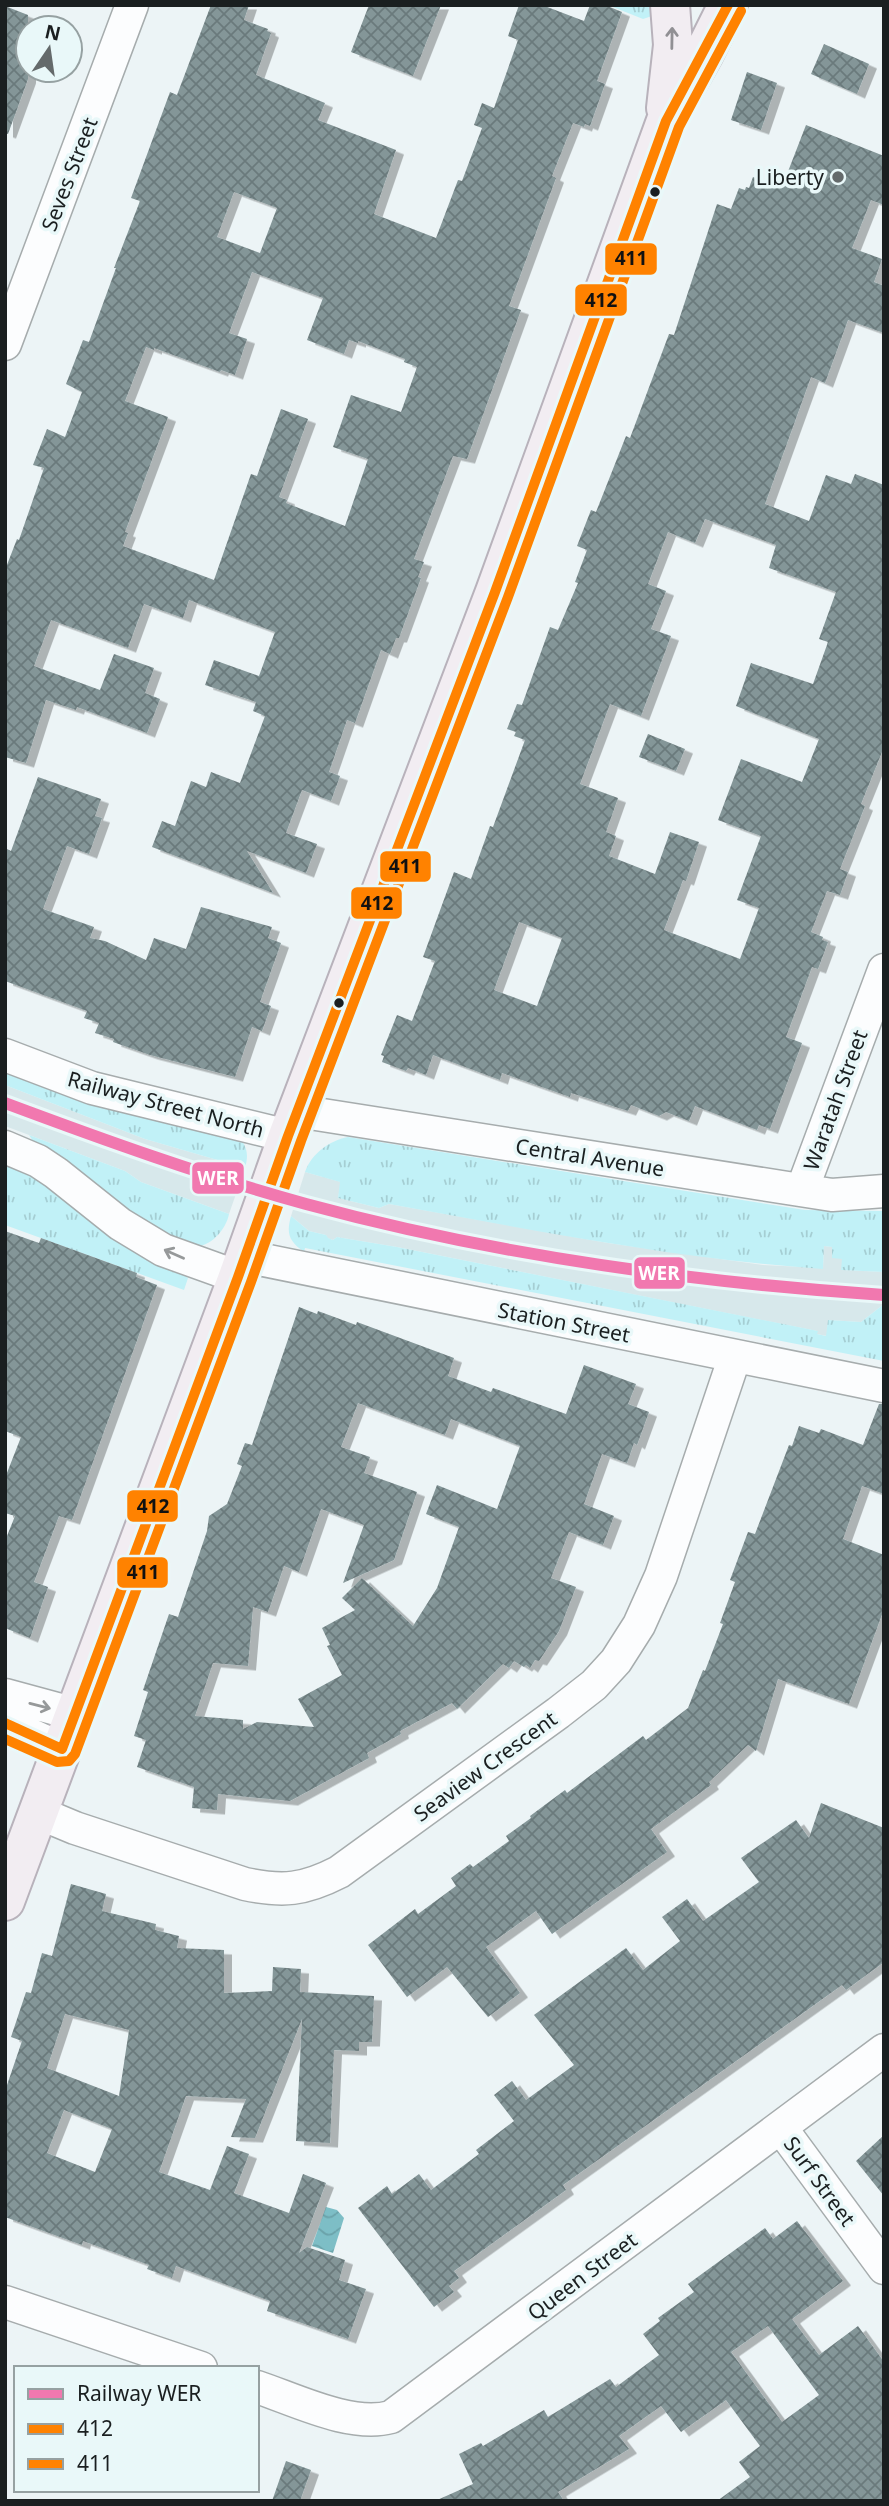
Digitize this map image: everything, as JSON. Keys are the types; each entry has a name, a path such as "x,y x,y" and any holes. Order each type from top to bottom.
{"main road":[{"path":"666,121 673,46 670,5"},
{"path":"5,1901 293,1123 495,592 666,121 728,5"}],"street":[{"name":"Seves Street","path":"5,344 132,5"},
{"name":"Waratah Street","path":"802,1190 884,970"},
{"name":"Railway Street North","path":"5,1055 92,1088 293,1123"},
{"name":"Central Avenue","path":"293,1123 832,1195 884,1191"},
{"name":"Station Street","path":"5,1147 38,1161 121,1224 163,1250 241,1267 884,1385"},
{"name":"Seaview Crescent","path":"39,1813 75,1828 264,1888 295,1889 318,1883 339,1872 558,1713 594,1685 616,1661 639,1625 661,1576 735,1356"},
{"path":"5,1695 69,1731"},
{"path":"5,1723 69,1731"},
{"name":"Queen Street","path":"259,2388 353,2419 376,2421 391,2417 884,2050"},
{"name":"Surf Street","path":"781,2128 884,2268"},
{"path":"5,2302 195,2366"}],"shaded area":[{"path":"5,1085 145,1139 245,1168 229,1214 141,1182 125,1171 5,1126"},
{"path":"305,1172 341,1182 338,1198 379,1208 389,1204 608,1243 763,1265 823,1268 824,1246 833,1247 842,1259 842,1270 884,1272 884,1304 861,1322 828,1320 827,1336 817,1334 817,1331 397,1247 337,1237 333,1240 326,1235 309,1231 291,1216"}],"green space":[{"path":"608,5 653,5 655,15 643,19"},
{"path":"5,1069 242,1141 247,1154 245,1168 145,1139 5,1085"},
{"path":"29,1135 125,1171 141,1182 229,1214 227,1220 221,1232 205,1245 192,1247 177,1243 113,1203 35,1144"},
{"path":"348,1137 805,1210 884,1211 884,1272 841,1270 842,1259 832,1258 832,1247 824,1246 823,1269 768,1264 605,1242 389,1204 379,1208 338,1198 340,1182 305,1172 322,1149 334,1141"},
{"path":"5,1158 55,1189 134,1251 188,1278 184,1290 5,1225"},
{"path":"291,1216 309,1231 326,1235 333,1240 337,1237 397,1247 818,1331 817,1334 826,1336 828,1320 861,1322 884,1304 884,1361 305,1248 304,1252 290,1237"}],"water":[{"path":"326,2207 337,2210 344,2218 333,2253 312,2246"}],"building":[{"path":"211,5 249,5 244,20 268,29 271,33 256,75 325,103 318,120 396,150 374,214 436,238 482,128 474,125 482,103 494,108 518,40 508,36 519,5 542,5 584,21 590,5 605,5 622,12 597,81 605,84 590,126 573,123 552,176 556,178 509,306 521,310 467,459 453,456 414,559 424,562 418,577 421,578 399,638 396,638 390,654 381,650 355,723 347,720 329,772 340,776 331,801 302,790 286,833 317,844 306,873 247,851 273,893 152,847 162,821 175,826 191,781 206,787 211,772 240,783 265,716 253,711 256,702 205,685 214,660 259,676 275,632 189,600 183,618 144,604 128,648 51,620 34,666 100,690 114,654 154,668 145,693 160,699 147,733 77,707 76,710 46,700 26,763 5,757 5,570 17,539 19,540 44,468 33,465 47,429 65,437 82,392 66,384 83,340 89,342 140,201 131,198 170,92 177,95","holes":["234,192 277,208 260,253 217,237","252,272 323,298 307,340 344,354 349,340 358,341 405,359 404,362 417,367 401,412 351,395 333,447 368,459 345,526 286,503 287,500 279,497 308,419 281,409 257,476 251,474 214,580 123,546 128,533 125,532 168,417 125,401 146,347 235,375 247,339 229,333"]},
{"path":"369,5 441,5 413,76 351,52"},
{"path":"5,6 25,14 14,14 14,84 26,84 8,134 5,133"},
{"path":"824,44 869,64 857,94 811,74"},
{"path":"747,72 777,83 761,130 731,120"},
{"path":"806,125 884,156 884,205 871,200 852,248 882,259 874,282 884,286 884,333 848,320 825,383 811,377 765,504 809,521 826,475 851,484 855,474 884,485 884,747 861,804 865,806 840,869 848,872 840,895 827,891 811,932 828,942 818,969 812,967 786,1037 802,1043 770,1129 759,1125 757,1130 695,1106 689,1121 666,1112 659,1116 631,1105 628,1111 571,1093 570,1097 502,1073 500,1080 433,1055 426,1075 382,1062 384,1056 381,1055 397,1015 412,1021 435,961 423,957 454,872 471,879 490,826 493,827 525,740 514,736 516,732 507,729 517,704 522,705 550,627 558,630 578,583 575,582 587,550 577,546 591,510 596,512 626,436 630,438 669,334 674,335 717,204 731,209 739,188 749,188 753,177 782,187","holes":["705,519 776,545 769,568 836,592 819,639 828,642 813,684 751,663 736,706 819,739 802,782 741,759 718,820 761,836 737,900 759,908 740,959 664,930 683,880 686,881 699,842 670,832 655,874 609,856 616,836 606,832 618,798 580,784 610,704 641,716 671,636 651,629 666,591 648,584 668,532 695,543","519,922 562,938 537,1006 494,990"]},
{"path":"648,734 685,749 676,771 639,757"},
{"path":"38,777 101,799 95,816 102,818 89,854 67,846 43,909 94,927 90,938 105,941 146,960 154,938 186,949 201,907 272,927 268,938 281,943 260,1002 271,1006 262,1031 252,1027 235,1077 150,1055 113,1042 114,1039 95,1033 99,1023 84,1018 87,1011 5,981 5,848 11,851"},
{"path":"5,1231 39,1243 41,1238 137,1273 136,1277 157,1285 72,1520 59,1516 34,1582 48,1587 30,1638 5,1628 5,1541 15,1516 5,1513 5,1478 21,1437 5,1431"},
{"path":"299,1307 356,1325 357,1322 454,1358 448,1376 491,1392 493,1388 566,1414 584,1365 636,1384 628,1404 649,1412 627,1463 602,1454 584,1504 614,1516 603,1545 569,1532 551,1578 576,1587 559,1631 539,1661 535,1660 530,1668 514,1661 509,1668 503,1664 457,1709 452,1703 400,1731 401,1734 367,1753 369,1758 290,1801 218,1794 217,1810 192,1808 194,1787 137,1767 146,1740 134,1736 148,1692 143,1690 169,1614 178,1617 207,1531 209,1516 227,1504 242,1466 237,1464 245,1443 252,1445","holes":["358,1403 445,1435 451,1419 520,1446 497,1509 437,1485 426,1514 459,1527 437,1588 413,1626 362,1578 342,1598 355,1610 322,1628 330,1645 327,1646 342,1675 298,1699 314,1727 257,1722 243,1729 243,1720 195,1716 213,1663 248,1666 253,1607 268,1612 284,1566 299,1572 321,1509 364,1525 343,1583 394,1560 417,1492 364,1473 370,1457 341,1447"]},
{"path":"879,1404 884,1404 884,1494 862,1486 843,1539 884,1555 884,1609 849,1704 778,1679 756,1751 748,1745 709,1782 711,1785 651,1829 667,1852 552,1934 536,1911 486,1947 520,1993 488,2017 447,1967 407,1997 368,1945 415,1909 418,1914 456,1886 451,1878 470,1864 473,1867 509,1841 506,1836 565,1790 567,1793 643,1736 646,1740 688,1708 723,1624 720,1623 735,1582 730,1580 748,1532 755,1534 799,1426 819,1433 821,1429 863,1445"},
{"path":"821,1803 884,1828 884,1962 846,1990 842,1985 563,2185 566,2190 454,2271 459,2278 449,2286 454,2292 434,2307 358,2208 387,2186 392,2194 419,2174 431,2190 479,2154 476,2150 514,2121 494,2095 512,2081 526,2100 574,2065 534,2015 626,1948 643,1970 680,1941 662,1917 687,1899 703,1921 759,1882 741,1858 796,1820 809,1838"},
{"path":"71,1884 106,1894 102,1911 156,1924 155,1930 179,1936 177,1948 224,1950 224,1993 272,1991 273,1967 301,1969 300,1992 374,1996 372,2042 359,2042 359,2051 334,2050 330,2143 296,2141 302,2019 255,2138 231,2137 246,2099 186,2096 159,2172 210,2190 227,2146 249,2154 234,2193 289,2213 303,2174 326,2183 299,2253 307,2247 345,2260 339,2280 366,2289 348,2339 267,2311 270,2301 176,2266 172,2278 147,2269 149,2265 83,2241 82,2245 5,2217 5,2091 22,2041 11,2037 26,1992 31,1993 42,1953 52,1956","holes":["65,2014 129,2030 119,2096 47,2068","64,2110 112,2129 95,2172 47,2153"]},
{"path":"884,2135 884,2196 856,2161"},
{"path":"797,2221 843,2281 792,2319 819,2355 858,2326 884,2362 884,2501 717,2501 750,2477 739,2462 760,2446 726,2400 681,2432 661,2406 619,2436 629,2449 558,2492 564,2501 435,2501 473,2484 459,2454 481,2443 483,2446 544,2410 548,2417 610,2379 616,2387 659,2355 643,2334 660,2321 658,2318 694,2292 688,2284 765,2228 773,2239","holes":["768,2326 819,2395 782,2422 731,2352"]},
{"path":"286,2461 311,2470 300,2501 272,2501"}],"rail line":[{"name":"WER","path":"5,1103 230,1182 306,1204 448,1238 665,1274 884,1295"}],"transit line":[{"name":"412","path":"5,1723 62,1749 288,1136 495,592 666,121 728,5"},
{"name":"411","path":"5,1739 57,1762 69,1761 75,1754 301,1141 508,597 679,127 741,11"}],"place":[{"name":"Liberty","path":"838,177"}]}
